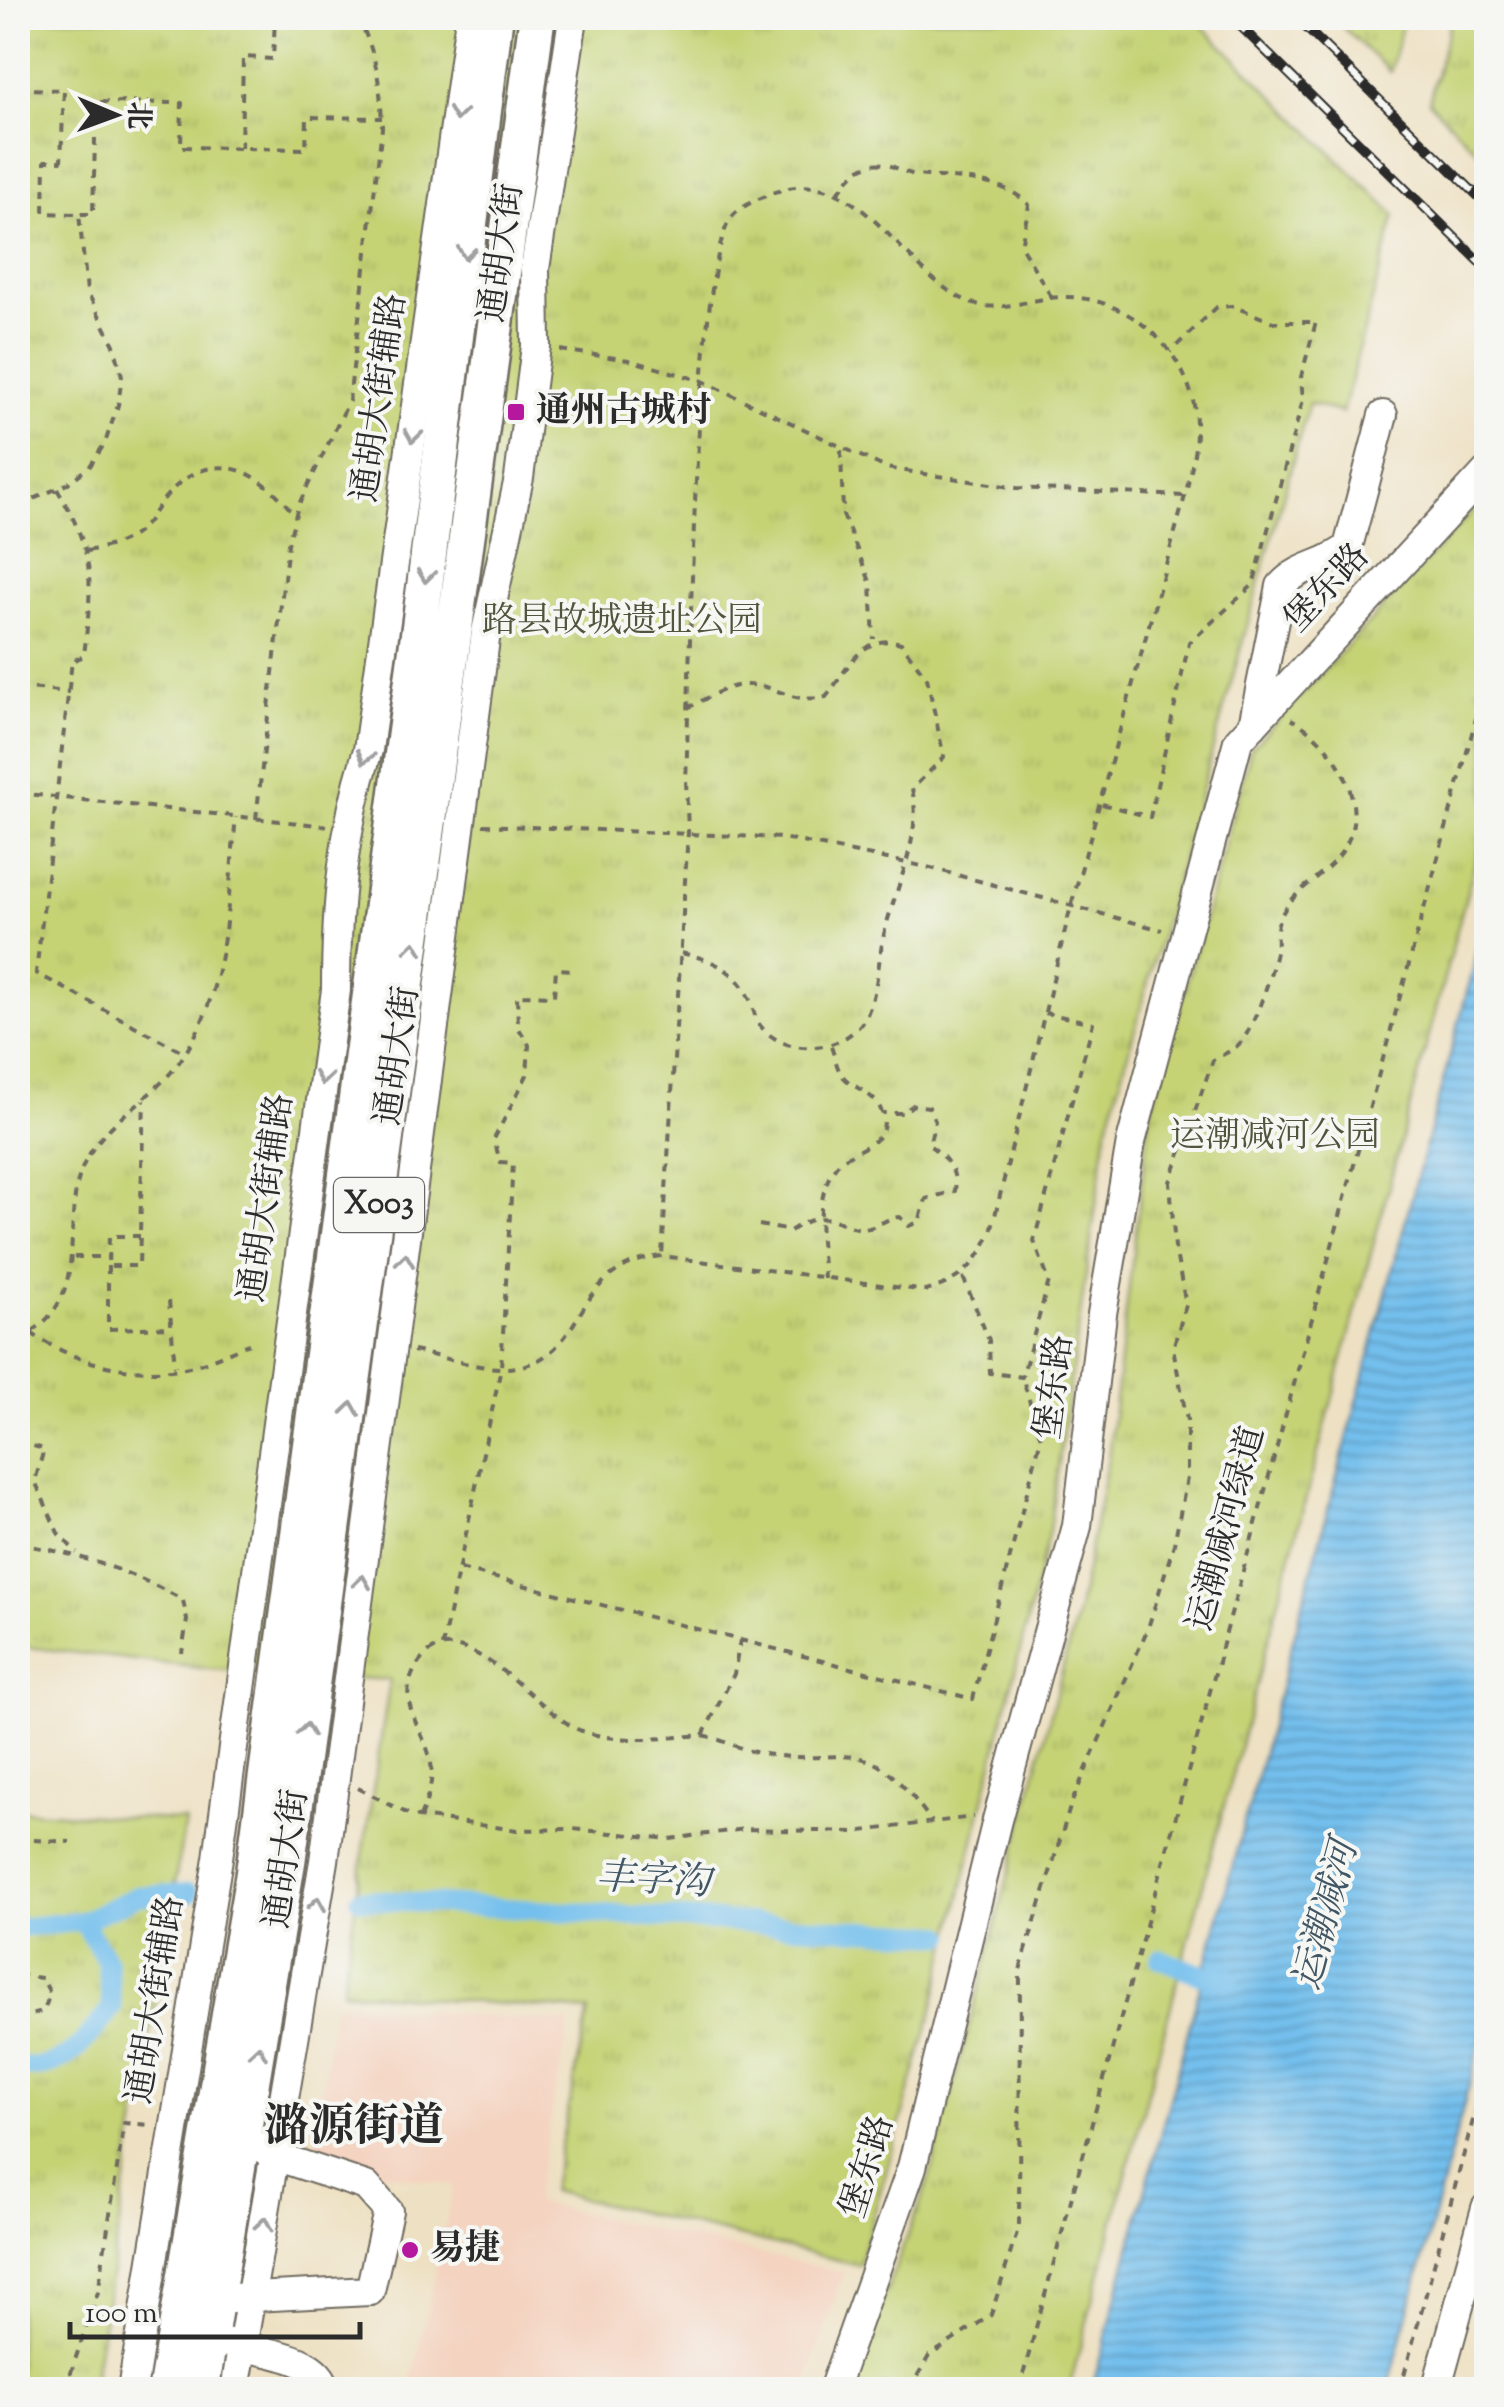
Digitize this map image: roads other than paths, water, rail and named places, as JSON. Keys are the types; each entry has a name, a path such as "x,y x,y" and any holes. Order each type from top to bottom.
{"main road":[{"name":"通胡大街","path":"201,2390 226,2342 234,2298 227,2130 253,1876 407,720 494,18"},
{"name":"通胡大街","path":"166,2390 227,2130 274,1954 364,1319 480,425 538,18"}],"street":[{"name":"通胡大街辅路","path":"132,2390 218,1858 336,990 336,908 350,808 368,750 470,18"},
{"path":"227,2130 276,2156 366,2186 388,2212 370,2291 234,2298 276,2156 324,1861 486,632 519,478 536,346 535,269 573,18"},
{"path":"1261,716 1281,586 1296,569 1331,561 1348,546 1383,415"},
{"name":"堡东路","path":"834,2390 912,2167 997,1820 1077,1526 1102,1314 1131,1142 1238,740 1486,472"},
{"path":"1436,2390 1486,2208"},
{"path":"235,2390 226,2342 309,2364 324,2377 326,2390"}],"water":[{"name":"运潮减河","path":"1486,921 1486,2022 1388,2389 1092,2389"}],"waterway":[{"name":"丰字沟","path":"18,1928 83,1921 137,1896 189,1893"},
{"name":"丰字沟","path":"360,1899 943,1935"},
{"path":"18,2067 49,2065 73,2052 112,2007 107,1962 83,1921"},
{"name":"丰字沟","path":"1160,1959 1205,1976 1229,1978"}],"railway":[{"path":"1232,18 1486,268"},
{"path":"1296,18 1486,204"}],"place":[{"name":"通州古城村","path":"516,412"},
{"name":"易捷","path":"410,2250"}],"district":[{"name":"潞源街道","path":"354,2129"}],"park label":[{"name":"路县故城遗址公园","path":"622,622"},
{"name":"运潮减河公园","path":"1275,1137"}]}
